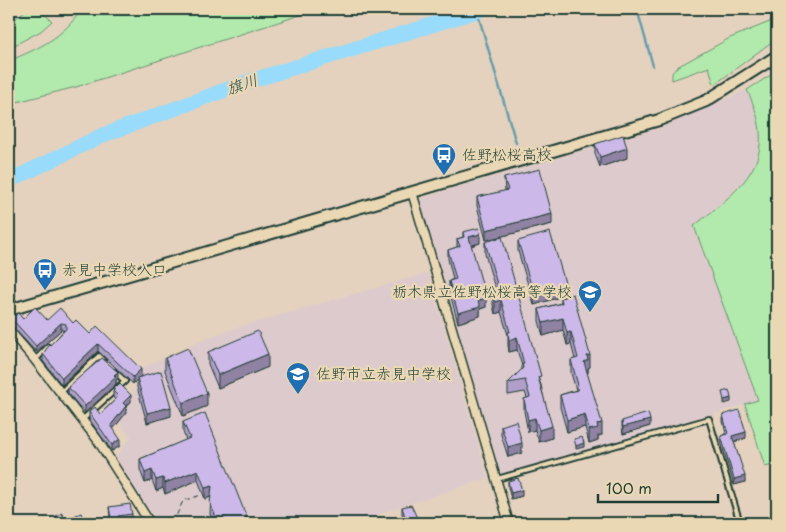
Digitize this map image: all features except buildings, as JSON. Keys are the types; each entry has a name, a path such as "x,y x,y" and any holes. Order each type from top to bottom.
{"street":[{"path":"9,310 684,111 729,88 777,56"},
{"path":"412,192 509,523"},
{"path":"9,330 82,420 119,472 150,523"}],"lane":[{"path":"35,360 56,340"},
{"path":"60,392 99,356 105,362"},
{"path":"82,420 124,381 112,368"},
{"path":"496,479 709,419 740,523"}],"path":[{"path":"173,523 184,501 201,495"}],"shaded area":[{"name":"栃木県立佐野松桜高等学校","path":"747,90 758,113 761,139 755,163 745,183 694,226 758,401 503,474 499,472 421,202 424,197 660,128"},
{"name":"佐野市立赤見中学校","path":"428,273 488,478 384,512 366,523 159,523 136,491 116,456 131,437 121,423 144,367 222,332"}],"green space":[{"path":"27,9 39,9 52,21 41,31 9,48 9,24"},
{"path":"82,9 319,9 76,87 9,104 9,61 50,41 66,28"},
{"path":"777,19 777,38 714,85 709,67 672,80 672,73 677,67 730,38"},
{"path":"777,71 777,464 765,467 745,404 758,400 694,226 729,197 752,169 759,153 760,135 757,114 747,90"}],"waterway":[{"name":"旗川","path":"9,181 101,136 247,82 483,9"},
{"path":"637,9 653,66"},
{"path":"477,11 516,143"}],"place":[{"name":"佐野松桜高校","path":"444,176"},
{"name":"赤見中学校入口","path":"45,291"},
{"name":"栃木県立佐野松桜高等学校","path":"590,313"},
{"name":"佐野市立赤見中学校","path":"298,395"}]}
